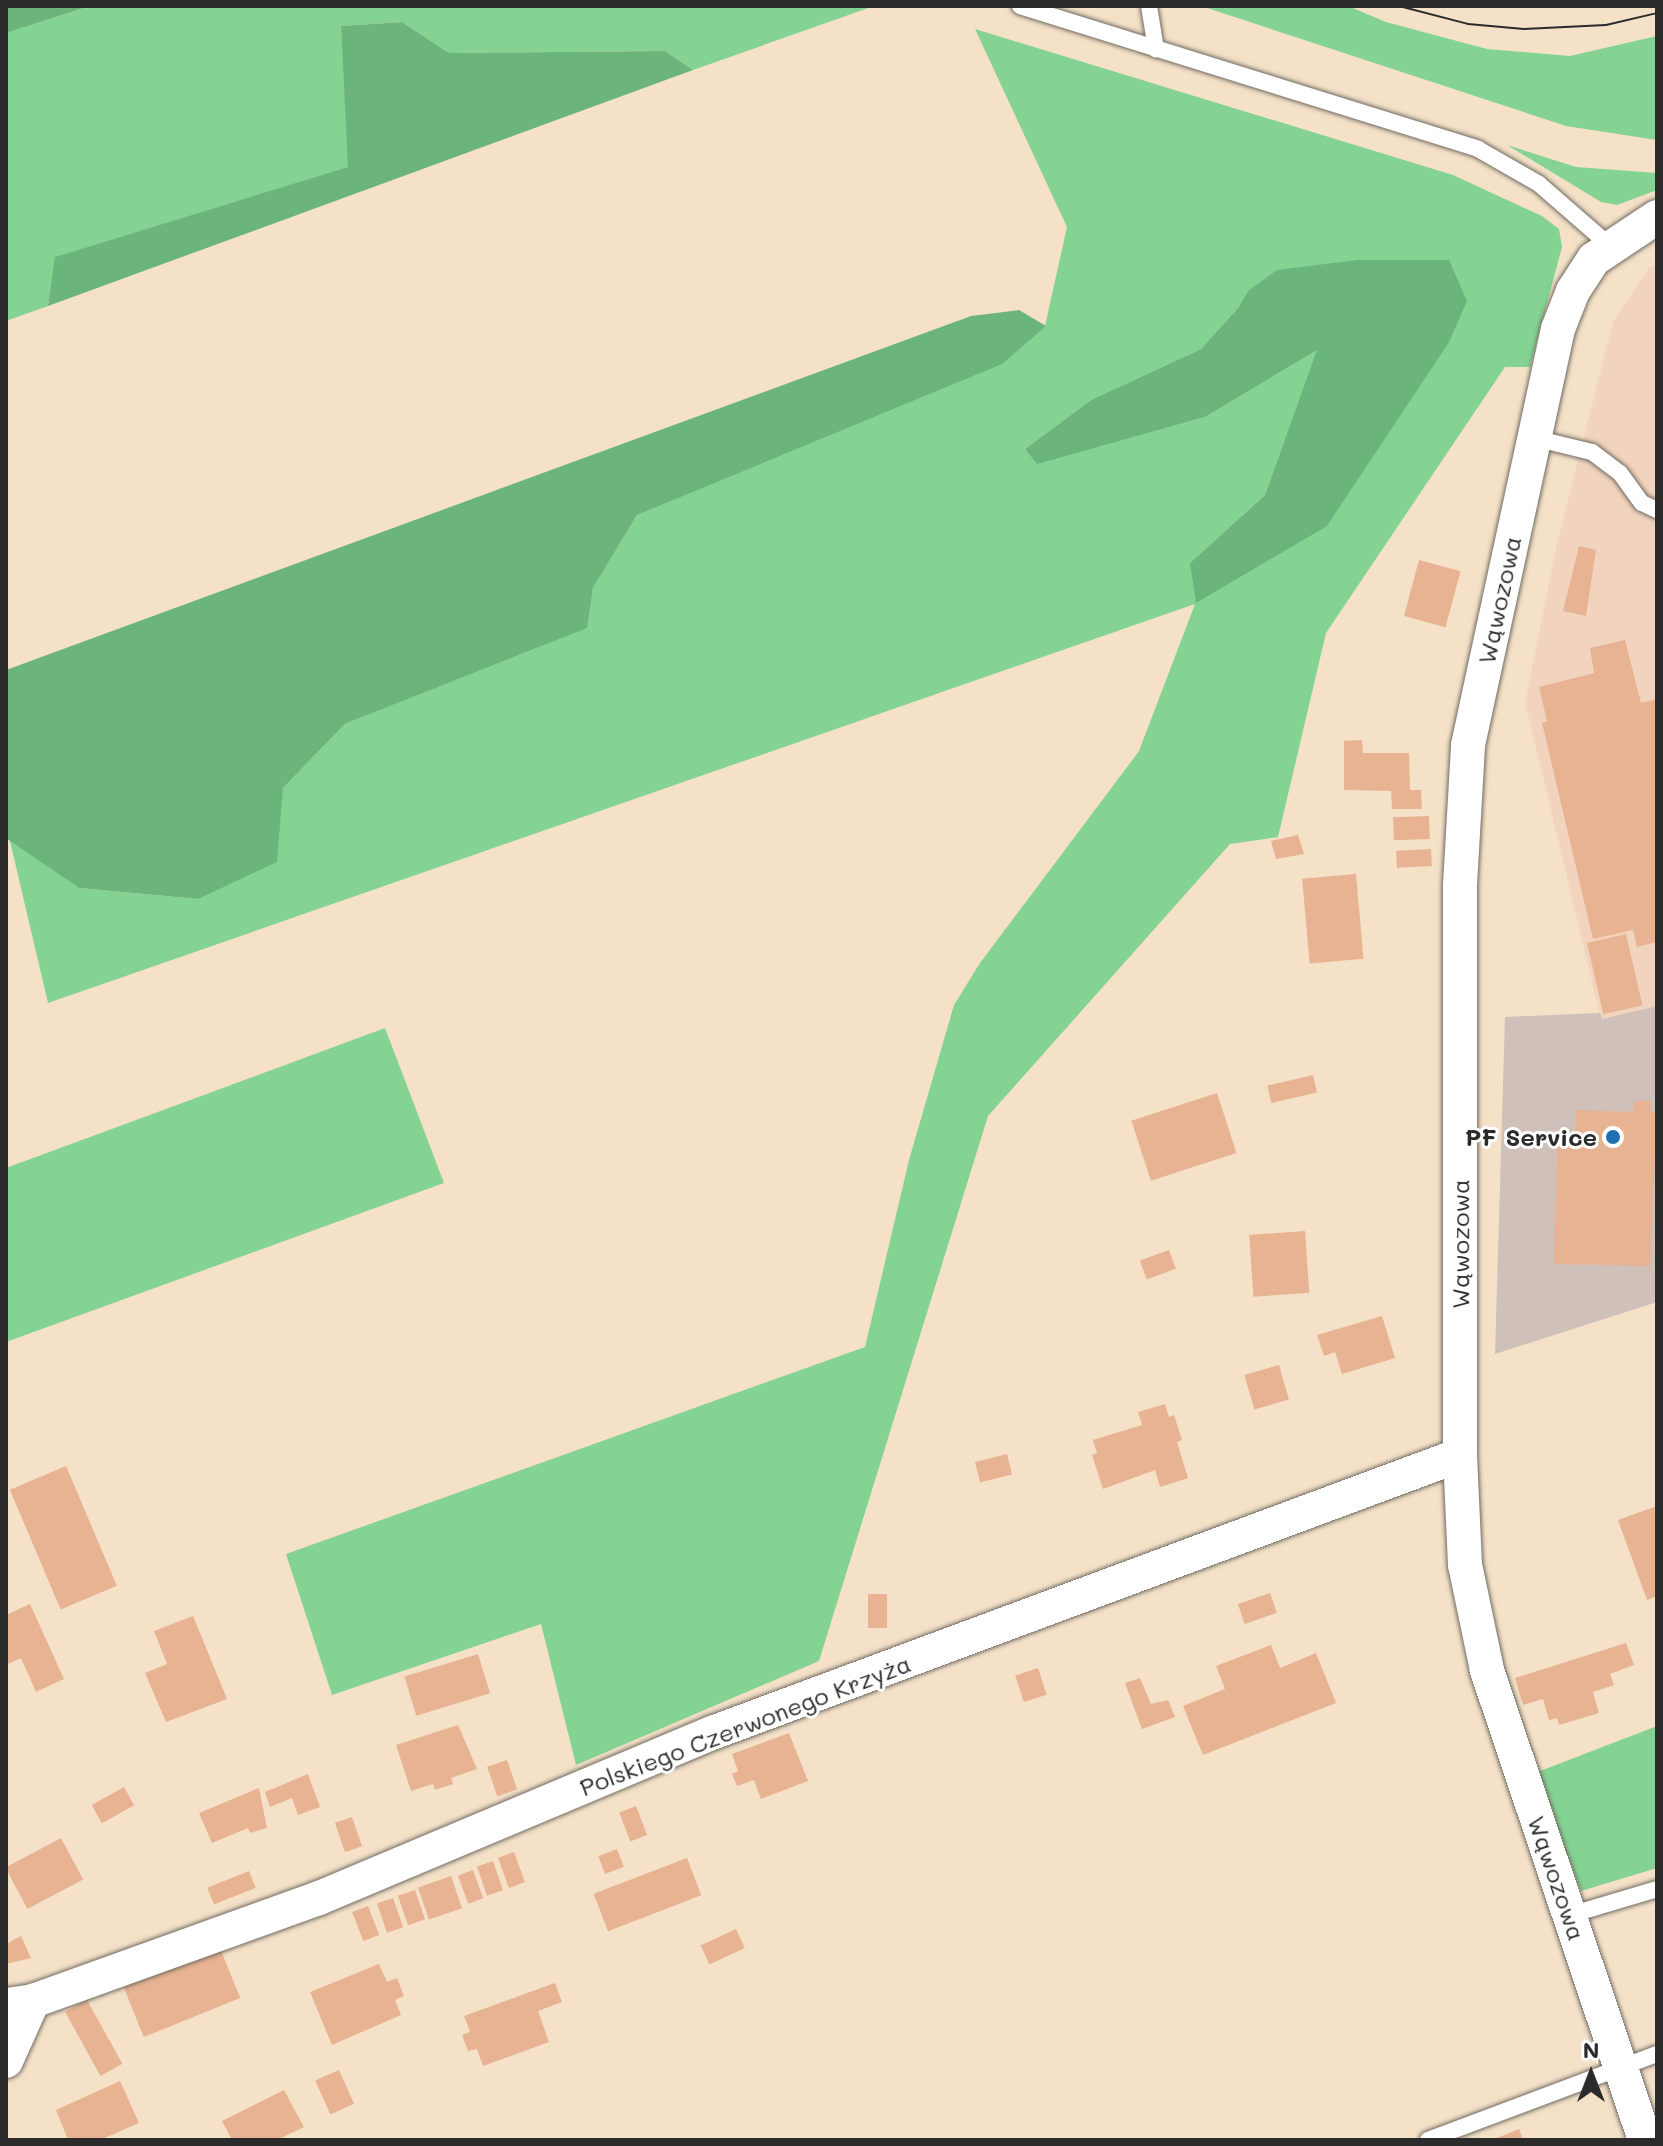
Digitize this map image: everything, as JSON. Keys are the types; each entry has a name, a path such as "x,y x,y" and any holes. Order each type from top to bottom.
{"street":[{"name":"Wąwozowa","path":"1645,2140 1487,1670 1473,1616 1465,1565 1460,1455 1460,885 1468,745 1558,329 1582,275 1610,246 1657,217"},
{"name":"Polskiego Czerwonego Krzyża","path":"6,2061 19,2003 319,1898 712,1733 1460,1455"}],"lane":[{"path":"1020,6 1478,149 1539,184 1610,246"},
{"path":"1149,6 1156,49"},
{"path":"1534,438 1592,452 1620,473 1642,503 1657,510"},
{"path":"1570,1915 1657,1889"},
{"path":"1428,2140 1657,2054"}],"shaded area":[{"path":"1657,264 1657,1006 1601,1019 1525,702 1556,548 1613,322 1649,268"},
{"path":"1657,1006 1657,1302 1495,1354 1505,1017 1600,1013 1602,1019"}],"green space":[{"path":"6,6 90,6 6,33"},
{"path":"90,6 874,6 693,70 665,51 449,53 402,22 341,26 349,167 56,257 48,306 6,321 6,33"},
{"path":"1201,6 1348,6 1386,22 1487,49 1570,56 1657,36 1657,140 1566,126"},
{"path":"402,22 449,53 665,51 693,70 48,306 55,257 348,167 341,26"},
{"path":"975,29 1453,175 1542,216 1559,229 1562,247 1530,367 1505,367 1326,633 1278,837 1230,844 988,1116 819,1661 576,1765 541,1624 332,1695 286,1554 865,1347 909,1160 954,1005 980,963 1139,751 1195,604 48,1003 9,837 79,888 198,899 283,788 345,724 586,628 593,588 637,515 1045,326 1067,227","holes":["1357,260 1327,526 1190,563 1265,495 1318,349 1205,417 1038,463 1025,449 1091,400 1201,349 1238,308 1248,291"]},
{"path":"1507,145 1576,167 1657,173 1657,190 1617,205 1601,202"},
{"path":"1357,260 1449,260 1467,301 1449,342 1327,526 1196,603 1190,563 1265,495 1317,350 1205,417 1037,464 1025,449 1091,400 1201,349 1238,308 1248,291 1277,270"},
{"path":"1019,310 1046,326 1002,364 637,515 593,588 587,628 345,724 283,788 277,862 198,899 79,888 6,838 6,670 971,316"},
{"path":"385,1028 444,1183 6,1342 6,1168"},
{"path":"1657,1726 1657,1868 1581,1891 1535,1773"}],"building":[{"path":"1579,546 1596,550 1586,616 1563,611"},
{"path":"1419,560 1461,571 1446,627 1404,616"},
{"path":"1625,640 1641,703 1657,699 1657,942 1637,947 1633,930 1593,939 1542,723 1547,721 1539,687 1594,673 1590,648"},
{"path":"1362,740 1363,753 1409,753 1410,790 1421,790 1422,809 1392,809 1391,791 1344,790 1344,741"},
{"path":"1429,816 1430,839 1394,840 1393,817"},
{"path":"1298,835 1304,854 1276,859 1271,841"},
{"path":"1431,849 1432,866 1397,868 1396,851"},
{"path":"1356,874 1363,959 1310,963 1302,879"},
{"path":"1626,934 1642,1005 1603,1014 1587,943"},
{"path":"1313,1075 1317,1093 1271,1103 1267,1086"},
{"path":"1217,1093 1236,1153 1151,1181 1131,1121"},
{"path":"1634,1101 1651,1101 1650,1112 1657,1112 1650,1266 1554,1264 1557,1143 1575,1144 1576,1110 1633,1112"},
{"path":"1305,1231 1309,1293 1253,1297 1249,1235"},
{"path":"1169,1250 1176,1269 1147,1279 1140,1261"},
{"path":"1382,1316 1395,1358 1342,1374 1335,1352 1324,1356 1317,1335"},
{"path":"1279,1365 1289,1400 1254,1410 1244,1375"},
{"path":"1165,1404 1169,1417 1174,1415 1182,1440 1177,1442 1188,1478 1160,1487 1155,1470 1103,1489 1092,1455 1097,1453 1093,1440 1142,1425 1138,1412"},
{"path":"1007,1454 1012,1474 980,1482 975,1462"},
{"path":"66,1466 117,1586 61,1610 10,1490"},
{"path":"1657,1506 1657,1596 1647,1600 1618,1520"},
{"path":"1270,1593 1277,1613 1245,1624 1238,1604"},
{"path":"868,1594 887,1594 887,1628 868,1628"},
{"path":"30,1604 64,1679 36,1692 21,1658 6,1665 6,1615"},
{"path":"193,1616 227,1699 166,1722 145,1673 167,1664 154,1631"},
{"path":"1626,1643 1634,1665 1610,1674 1614,1685 1593,1692 1599,1713 1559,1725 1557,1718 1549,1720 1543,1699 1523,1705 1515,1678"},
{"path":"1271,1645 1280,1668 1316,1653 1336,1703 1203,1755 1183,1706 1225,1689 1216,1666"},
{"path":"478,1654 490,1693 416,1716 404,1677"},
{"path":"1038,1668 1047,1695 1024,1702 1015,1675"},
{"path":"1140,1678 1151,1704 1168,1700 1175,1717 1142,1729 1125,1683"},
{"path":"458,1725 477,1769 451,1778 453,1784 435,1790 433,1784 411,1791 396,1745"},
{"path":"789,1733 808,1781 761,1799 754,1780 737,1786 732,1774 738,1771 732,1754"},
{"path":"507,1760 517,1789 497,1796 487,1767"},
{"path":"308,1774 320,1807 298,1815 292,1798 270,1807 265,1792"},
{"path":"124,1787 134,1805 102,1823 92,1805"},
{"path":"259,1788 267,1828 250,1833 248,1828 212,1843 199,1813"},
{"path":"636,1806 647,1835 630,1841 619,1812"},
{"path":"352,1817 362,1846 345,1852 335,1823"},
{"path":"61,1838 83,1879 27,1909 6,1867"},
{"path":"617,1849 624,1867 605,1874 598,1856"},
{"path":"514,1852 525,1882 509,1888 498,1858"},
{"path":"687,1858 701,1895 608,1931 594,1894"},
{"path":"493,1861 503,1890 487,1896 477,1867"},
{"path":"473,1870 483,1898 468,1904 458,1875"},
{"path":"249,1871 256,1888 214,1905 207,1888"},
{"path":"451,1876 462,1908 429,1920 418,1887"},
{"path":"415,1890 425,1919 408,1925 398,1896"},
{"path":"393,1898 403,1927 387,1933 377,1904"},
{"path":"368,1906 379,1935 363,1941 352,1912"},
{"path":"736,1929 745,1948 710,1965 701,1945"},
{"path":"21,1936 31,1958 6,1964 6,1944"},
{"path":"220,1948 240,1998 144,2037 124,1987"},
{"path":"379,1964 387,1982 397,1978 404,1996 395,2000 401,2015 332,2045 310,1992"},
{"path":"555,1983 562,2002 538,2011 549,2042 483,2066 477,2049 468,2051 462,2035 470,2032 464,2016"},
{"path":"87,2000 122,2064 101,2076 65,2012"},
{"path":"339,2070 354,2104 330,2114 315,2081"},
{"path":"120,2081 139,2123 100,2140 68,2140 56,2110"},
{"path":"284,2090 304,2127 277,2140 232,2140 222,2121"},
{"path":"1519,2129 1523,2140 1492,2140"}],"tram line":[{"path":"1399,6 1468,24 1524,29 1606,25 1657,13"}],"place":[{"name":"PF Service","path":"1613,1137"}]}
